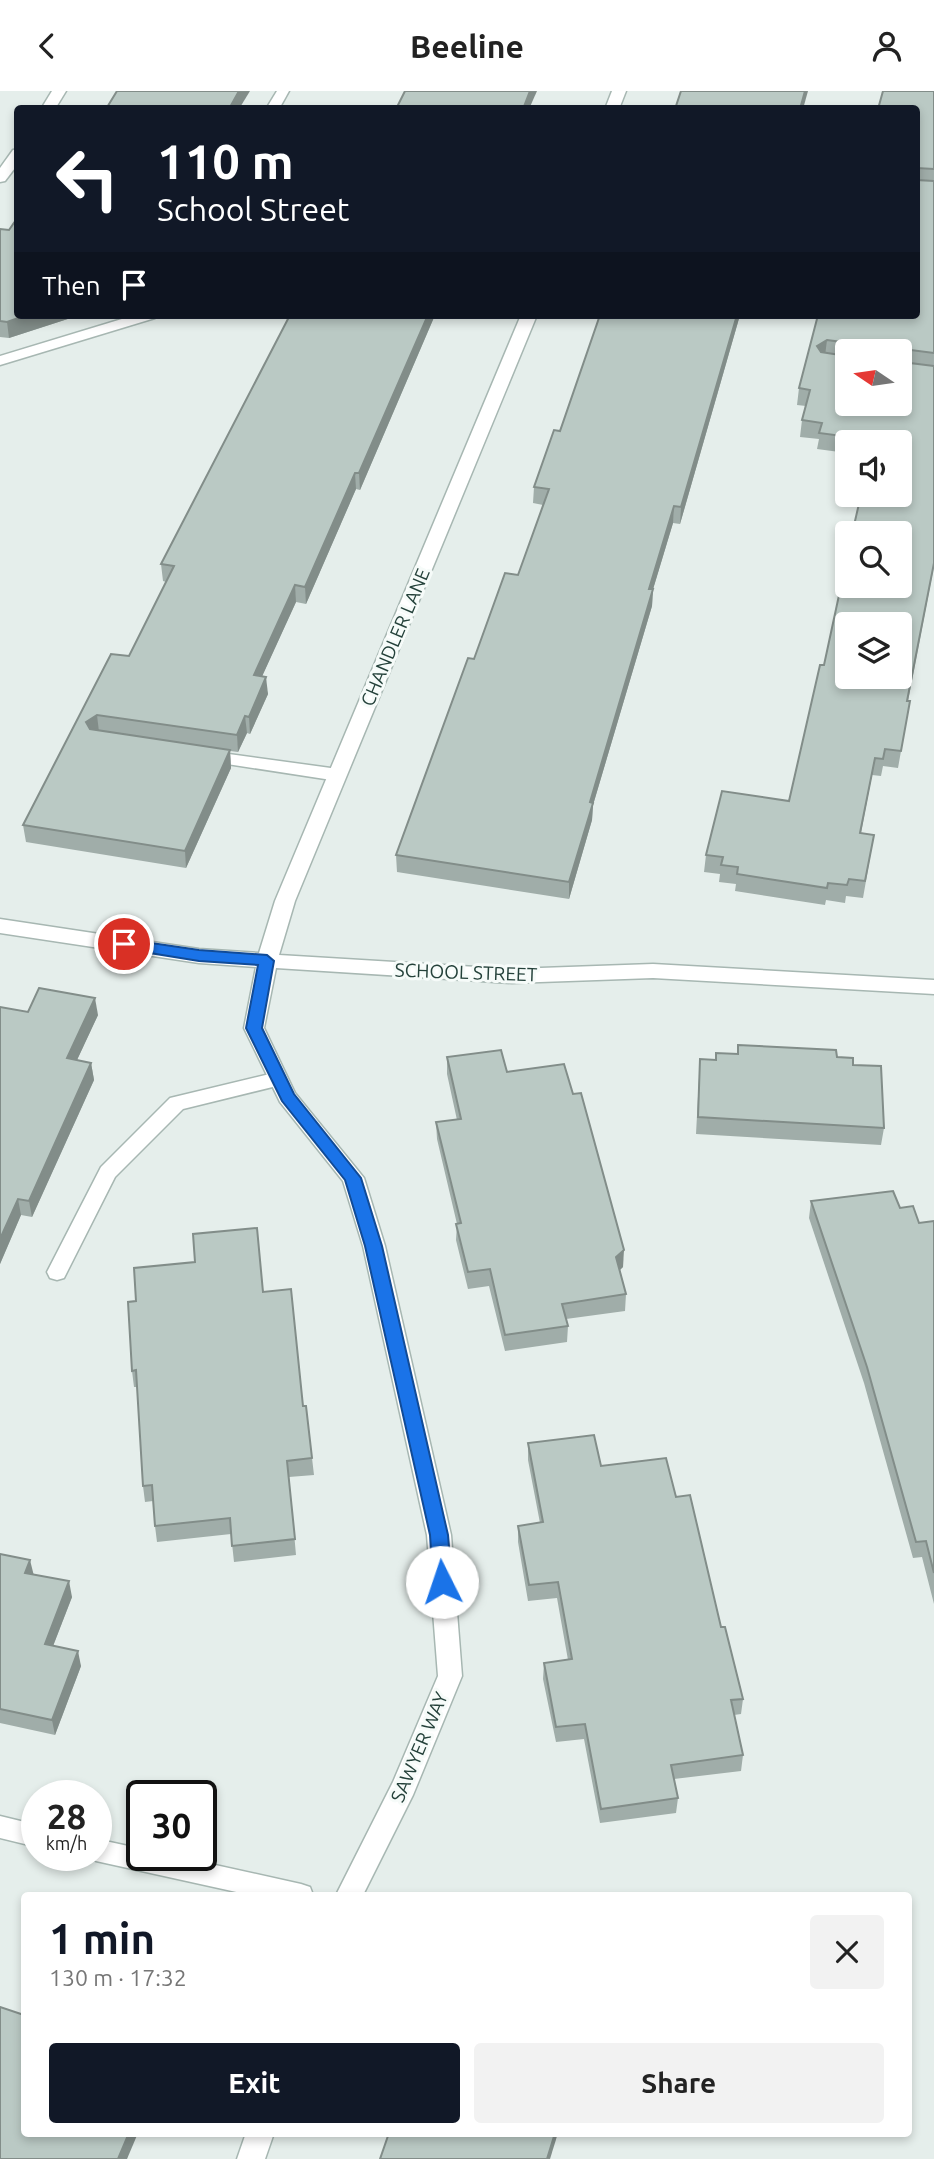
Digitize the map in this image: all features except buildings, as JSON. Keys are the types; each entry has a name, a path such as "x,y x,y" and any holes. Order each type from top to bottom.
{"street":[{"path":"0,179 14,158"},
{"name":"CHANDLER LANE","path":"267,961 285,901 527,319"},
{"name":"SCHOOL STREET","path":"0,926 199,955 267,961 512,976 653,971 934,987"},
{"name":"SAWYER WAY","path":"267,961 254,1028 287,1097 353,1178 374,1246 439,1535 450,1676 404,1787 351,1892"},
{"path":"251,2159 259,2137"}],"lane":[{"path":"0,361 137,319"},
{"path":"192,753 338,775"},
{"path":"57,1272 108,1172 177,1103 278,1079"},
{"path":"0,1827 21,1832"},
{"path":"112,1854 287,1892"}],"route":[{"path":"124,944 267,961 254,1028 287,1097 353,1178 374,1246 439,1535 442,1582"}]}
